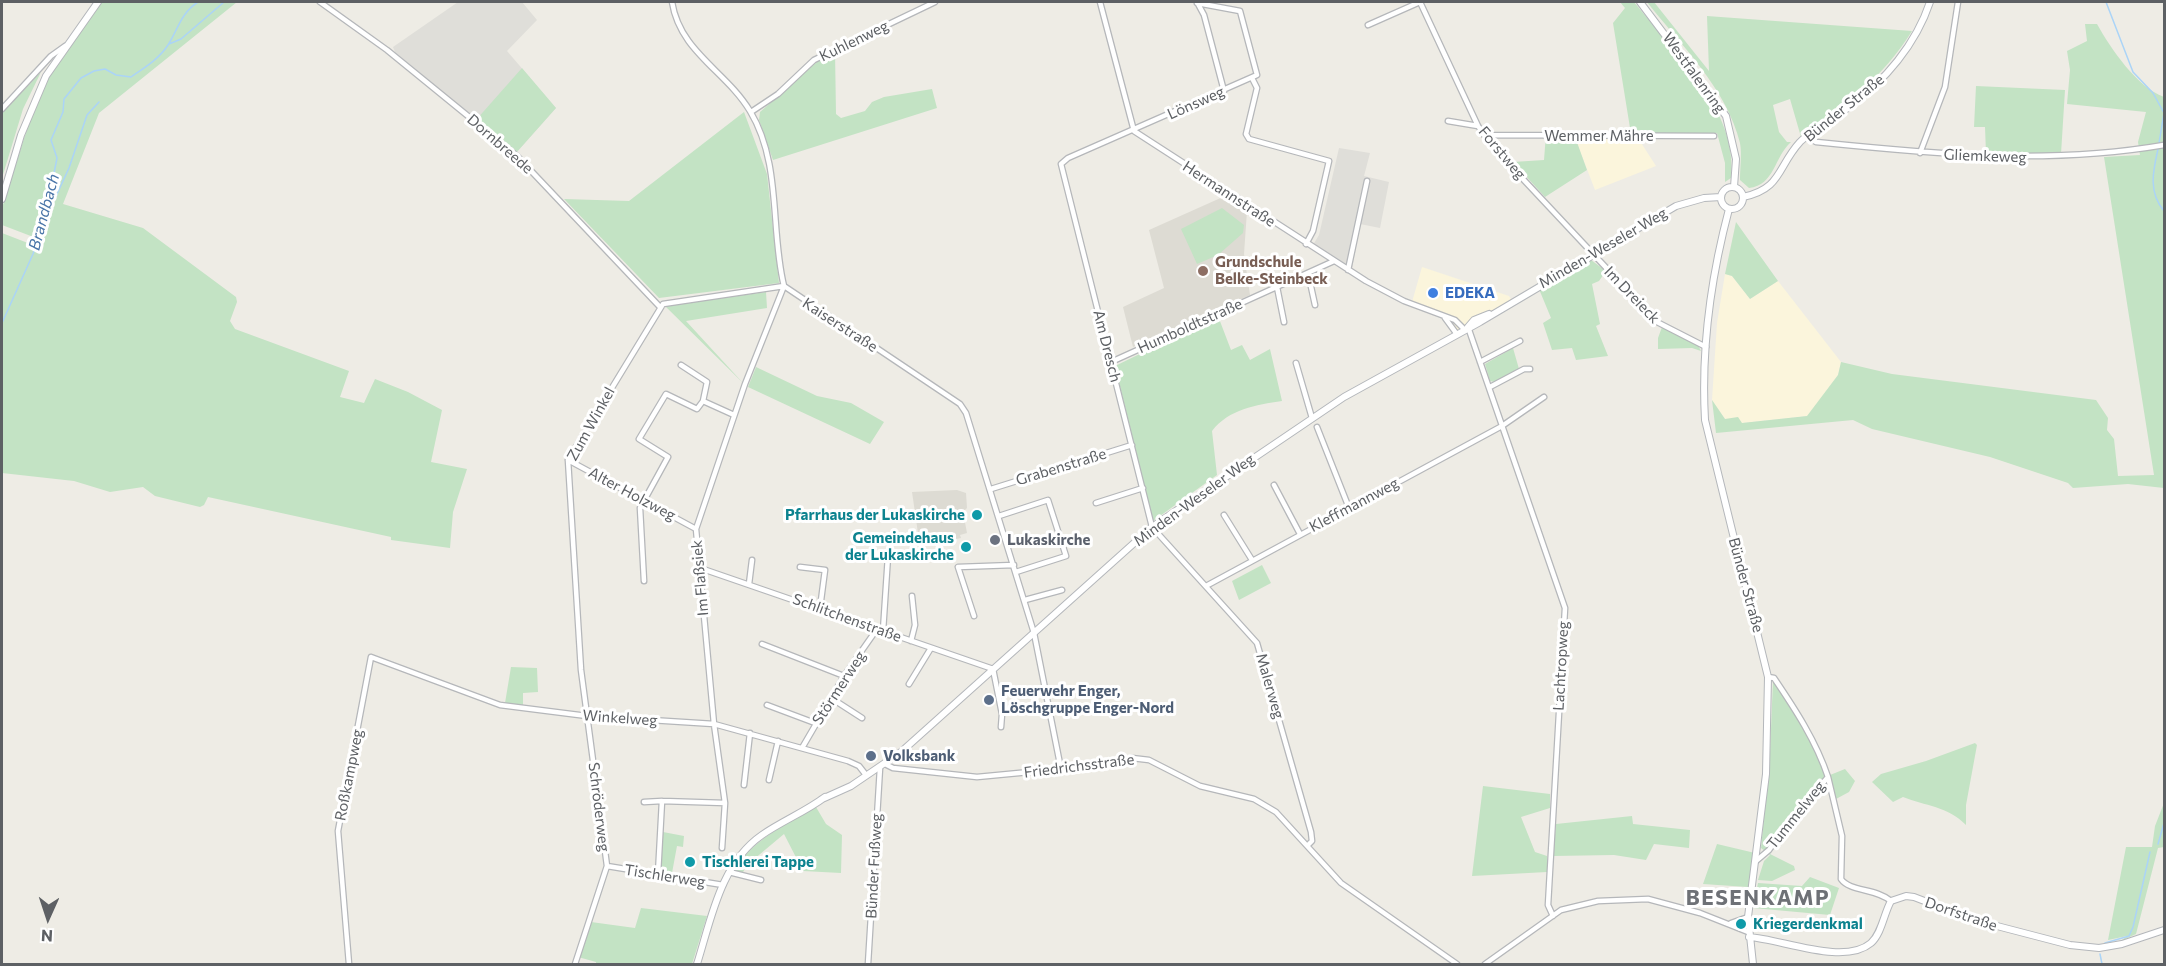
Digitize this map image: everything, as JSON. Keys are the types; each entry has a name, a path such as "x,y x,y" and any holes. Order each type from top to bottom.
{"street":[{"path":"2,200 30,109 46,76 98,2"},
{"name":"Dornbreede","path":"320,2 387,51 517,156 660,307"},
{"path":"660,307 668,302 784,286 770,171 751,112 687,41 677,24 672,2"},
{"name":"Kuhlenweg","path":"751,112 826,53 935,2"},
{"path":"1100,2 1134,131"},
{"path":"1197,2 1240,11 1257,88 1246,134 1249,139 1329,161 1313,231 1306,244"},
{"path":"1197,2 1204,15 1224,91"},
{"path":"1368,25 1420,2"},
{"name":"Forstweg","path":"1420,2 1484,135 1594,254"},
{"name":"Westfalenring","path":"1640,2 1709,90 1726,116 1736,159 1734,188"},
{"name":"Bünder Straße","path":"1743,197 1761,192 1774,183 1790,156 1807,137 1856,102 1896,63 1912,39 1930,2"},
{"path":"1920,153 1945,87 1958,2"},
{"path":"2,109 51,56 68,43"},
{"name":"Lönsweg","path":"1061,164 1068,158 1255,76"},
{"path":"1448,121 1478,126"},
{"name":"Hermannstraße","path":"1134,131 1348,270 1404,302 1455,320 1466,328"},
{"name":"Wemmer Mähre","path":"1484,135 1714,136"},
{"name":"Gliemkeweg","path":"1807,137 1816,142 1920,153 2054,158 2164,145"},
{"name":"Am Dresch","path":"1061,164 1152,527"},
{"path":"1348,270 1367,181"},
{"path":"1734,188 1743,197 1739,207 1729,209 1724,206 1720,197 1725,189 1734,188"},
{"name":"Minden-Weseler Weg","path":"697,964 723,885 738,857 760,836 883,766 1152,527 1312,418 1466,328 1474,320 1491,314 1677,206 1704,198 1720,197"},
{"name":"Bünder Straße","path":"1729,209 1718,256 1703,385 1705,420 1767,677 1767,744 1756,861 1748,916 1748,934 1753,964"},
{"name":"Im Dreieck","path":"1594,254 1657,322 1706,347"},
{"name":"Humboldtstraße","path":"1111,362 1334,261"},
{"path":"1308,273 1315,305"},
{"name":"Im Flaßsiek","path":"722,848 725,803 714,724 696,529 734,415 784,286"},
{"name":"Kaiserstraße","path":"784,286 963,407 991,489 1034,633 1061,769"},
{"path":"1276,287 1284,322"},
{"name":"Zum Winkel","path":"586,716 568,460 660,307"},
{"path":"1443,316 1456,333"},
{"name":"Lachtropweg","path":"1466,328 1490,387 1507,446 1565,608 1548,905 1553,916"},
{"path":"1480,362 1520,341"},
{"path":"1296,363 1312,418"},
{"path":"644,582 640,508 642,500 668,457 639,440 666,394 697,409 703,401 707,382 681,365"},
{"path":"1490,387 1524,369 1530,369"},
{"path":"1502,426 1544,397"},
{"path":"703,401 734,415"},
{"name":"Kleffmannweg","path":"1206,586 1502,426"},
{"path":"1317,427 1349,508"},
{"name":"Grabenstraße","path":"991,489 1132,445"},
{"name":"Alter Holzweg","path":"568,460 696,529"},
{"path":"1274,485 1300,534"},
{"path":"1096,503 1143,488"},
{"path":"999,516 1048,500 1066,556 1016,572"},
{"path":"1224,515 1252,560"},
{"name":"Malerweg","path":"1152,527 1239,622 1260,651 1311,832 1312,841 1308,845"},
{"path":"883,631 888,556"},
{"path":"749,584 752,560"},
{"path":"974,616 958,567 1014,565"},
{"path":"800,567 825,570 820,608"},
{"name":"Schlitchenstraße","path":"700,568 993,669"},
{"path":"1025,600 1062,590"},
{"path":"911,641 915,626 912,596"},
{"name":"Störmerweg","path":"802,748 844,676 877,629"},
{"path":"762,644 844,676"},
{"path":"909,684 931,648"},
{"name":"Winkelweg","path":"371,657 500,705 586,716 714,724 851,762 865,776"},
{"name":"Roßkampweg","path":"349,964 338,831 371,657"},
{"path":"993,669 1002,714 1001,727"},
{"name":"Tummelweg","path":"1756,861 1769,850 1786,826 1828,777 1822,758 1807,731 1774,678 1767,677"},
{"path":"831,698 862,718"},
{"path":"767,705 815,723"},
{"name":"Schröderweg","path":"575,964 607,866 586,716"},
{"path":"744,785 750,733"},
{"path":"769,780 778,741"},
{"name":"Friedrichsstraße","path":"883,766 977,777 1061,769 1127,758 1149,760 1200,786 1241,795 1266,805 1308,845 1341,884 1457,964"},
{"name":"Bünder Fußweg","path":"868,964 883,766"},
{"path":"1485,964 1553,916 1578,905 1635,897 1684,908 1731,924 1748,934 1833,953 1855,950 1871,943 1891,901 1879,892 1852,887 1841,879 1842,836 1828,777"},
{"path":"658,874 662,801"},
{"path":"644,802 725,803"},
{"name":"Tischlerweg","path":"607,866 723,885"},
{"path":"729,872 761,880"},
{"name":"Dorfstraße","path":"1891,901 1906,896 1914,897 1974,920 2070,945 2099,948 2122,944 2164,930"},
{"path":"1731,924 1748,916"}],"shaded area":[{"path":"458,2 522,2 537,20 507,51 556,108 516,153 395,52 393,47"},
{"path":"1575,138 1638,138 1656,166 1595,190"},
{"path":"1339,148 1370,153 1364,176 1389,182 1380,228 1360,224 1352,269 1313,245 1319,235"},
{"name":"Grundschule Belke-Steinbeck","path":"1225,196 1247,211 1244,254 1250,295 1133,347 1123,307 1164,288 1149,230"},
{"path":"1422,267 1509,296 1514,304 1461,336 1455,334 1442,315 1412,302"},
{"path":"1725,274 1732,276 1750,299 1778,281 1841,362 1838,375 1808,416 1742,423 1725,419 1712,400 1717,323"},
{"path":"957,490 966,493 967,508 963,512 967,533 960,535 961,538 920,547 912,492"}],"green space":[{"path":"102,2 237,2 99,113 63,204 143,228 236,297 237,302 230,321 235,329 349,371 340,397 364,403 375,379 408,392 442,410 431,462 467,469 453,512 450,548 391,540 391,537 208,497 204,505 200,507 155,496 143,487 110,492 74,481 2,473 2,233 33,245 36,238 2,225 2,208 34,107 50,74"},
{"path":"1620,2 1634,2 1684,61 1714,105 1725,129 1731,153 1731,178 1725,182 1725,163 1717,133 1631,134 1613,23 1625,8"},
{"path":"1647,2 1654,2 1709,71 1707,16 1912,31 1876,77 1848,102 1801,137 1790,99 1773,105 1779,132 1787,142 1791,142 1764,182 1749,188 1740,180 1740,143 1725,104 1701,68"},
{"path":"2085,24 2097,24 2117,55 2135,76 2144,85 2164,97 2164,488 2128,484 2073,488 2068,483 1990,457 1872,429 1853,420 1716,433 1712,400 1725,419 1738,417 1742,423 1807,416 1838,375 1841,362 1892,374 2096,400 2108,418 2107,430 2114,439 2118,476 2154,475 2104,157 2140,155 2138,142 2146,112 2067,104 2070,70 2067,51 2087,41"},
{"path":"835,51 836,114 841,118 865,111 872,102 884,97 932,89 937,108 773,160 759,120 760,112 819,60"},
{"path":"522,68 556,108 516,153 476,120"},
{"path":"41,72 23,109 2,178 2,113"},
{"path":"1976,86 2065,90 2061,154 1986,153 1985,127 1974,127"},
{"path":"744,112 767,174 779,283 659,298 564,199 629,201"},
{"path":"1546,134 1574,134 1587,170 1545,197 1513,162 1544,160"},
{"path":"1222,208 1244,225 1243,233 1218,255 1197,264 1181,229"},
{"path":"1736,222 1778,281 1750,299 1732,276 1725,274"},
{"path":"1591,260 1606,271 1599,281 1592,284 1600,324 1596,326 1608,356 1576,360 1572,348 1552,350 1543,323 1551,318 1539,289"},
{"path":"766,292 767,308 686,321 743,383 665,306"},
{"path":"1218,316 1231,350 1242,345 1250,360 1270,349 1282,401 1244,409 1219,424 1212,431 1217,475 1153,521 1115,366"},
{"path":"1662,327 1698,345 1701,351 1692,348 1658,349 1658,338"},
{"path":"1513,348 1519,369 1494,382 1490,381 1485,364"},
{"path":"756,367 817,396 851,403 884,422 870,444 748,387"},
{"path":"1262,565 1271,583 1239,600 1232,581"},
{"path":"511,667 537,668 538,692 523,693 523,705 505,703"},
{"path":"1773,680 1806,725 1830,775 1845,769 1855,781 1849,792 1836,799 1832,782 1793,822 1770,854 1794,866 1795,870 1772,881 1758,880 1764,861 1770,855 1761,848 1770,753"},
{"path":"1975,743 1977,745 1966,805 1966,825 1952,814 1936,807 1903,797 1893,802 1872,782 1881,774"},
{"path":"1483,786 1550,794 1550,808 1521,817 1535,852 1547,856 1547,872 1472,876"},
{"path":"2164,803 2164,847 2158,848 2136,934 2121,941 2127,936 2108,940 2126,847 2152,847 2155,826"},
{"path":"816,807 826,824 842,835 841,873 803,871 784,834 747,865 742,874 733,871 760,841"},
{"path":"1632,816 1633,824 1690,830 1689,848 1654,844 1646,860 1614,855 1553,856 1556,824"},
{"path":"663,832 684,836 683,847 677,846 672,873 665,872 661,867"},
{"path":"1717,844 1755,853 1748,887 1703,884"},
{"path":"1810,877 1839,888 1830,915 1753,908 1758,883 1802,886"},
{"path":"641,908 707,916 692,964 596,964 596,962 578,957 591,922 635,928"}],"waterway":[{"name":"Brandbach","path":"47,209 57,158 51,140 63,112 64,99 81,78 94,71 105,69 116,75 131,77 146,67 164,50 184,16 198,2"},
{"path":"169,44 181,39 224,2"},
{"path":"2106,2 2133,72 2153,93 2164,113 2159,143"},
{"path":"50,209 69,168 87,115 99,102"},
{"path":"2158,149 2153,181 2156,196 2164,211"},
{"name":"Brandbach","path":"2,323 33,254 45,220"},
{"path":"2158,844 2164,823"},
{"path":"2105,943 2129,936 2150,852"},
{"path":"2100,954 2102,964"}],"place":[{"name":"Grundschule Belke-Steinbeck","path":"1203,271"},
{"name":"EDEKA","path":"1433,293"},
{"name":"Pfarrhaus der Lukaskirche","path":"977,515"},
{"name":"Lukaskirche","path":"995,540"},
{"name":"Gemeindehaus der Lukaskirche","path":"966,547"},
{"name":"Feuerwehr Enger, Löschgruppe Enger-Nord","path":"989,700"},
{"name":"Volksbank","path":"871,756"},
{"name":"Tischlerei Tappe","path":"690,862"},
{"name":"Kriegerdenkmal","path":"1741,924"}],"district":[{"name":"BESENKAMP","path":"1758,898"}]}
